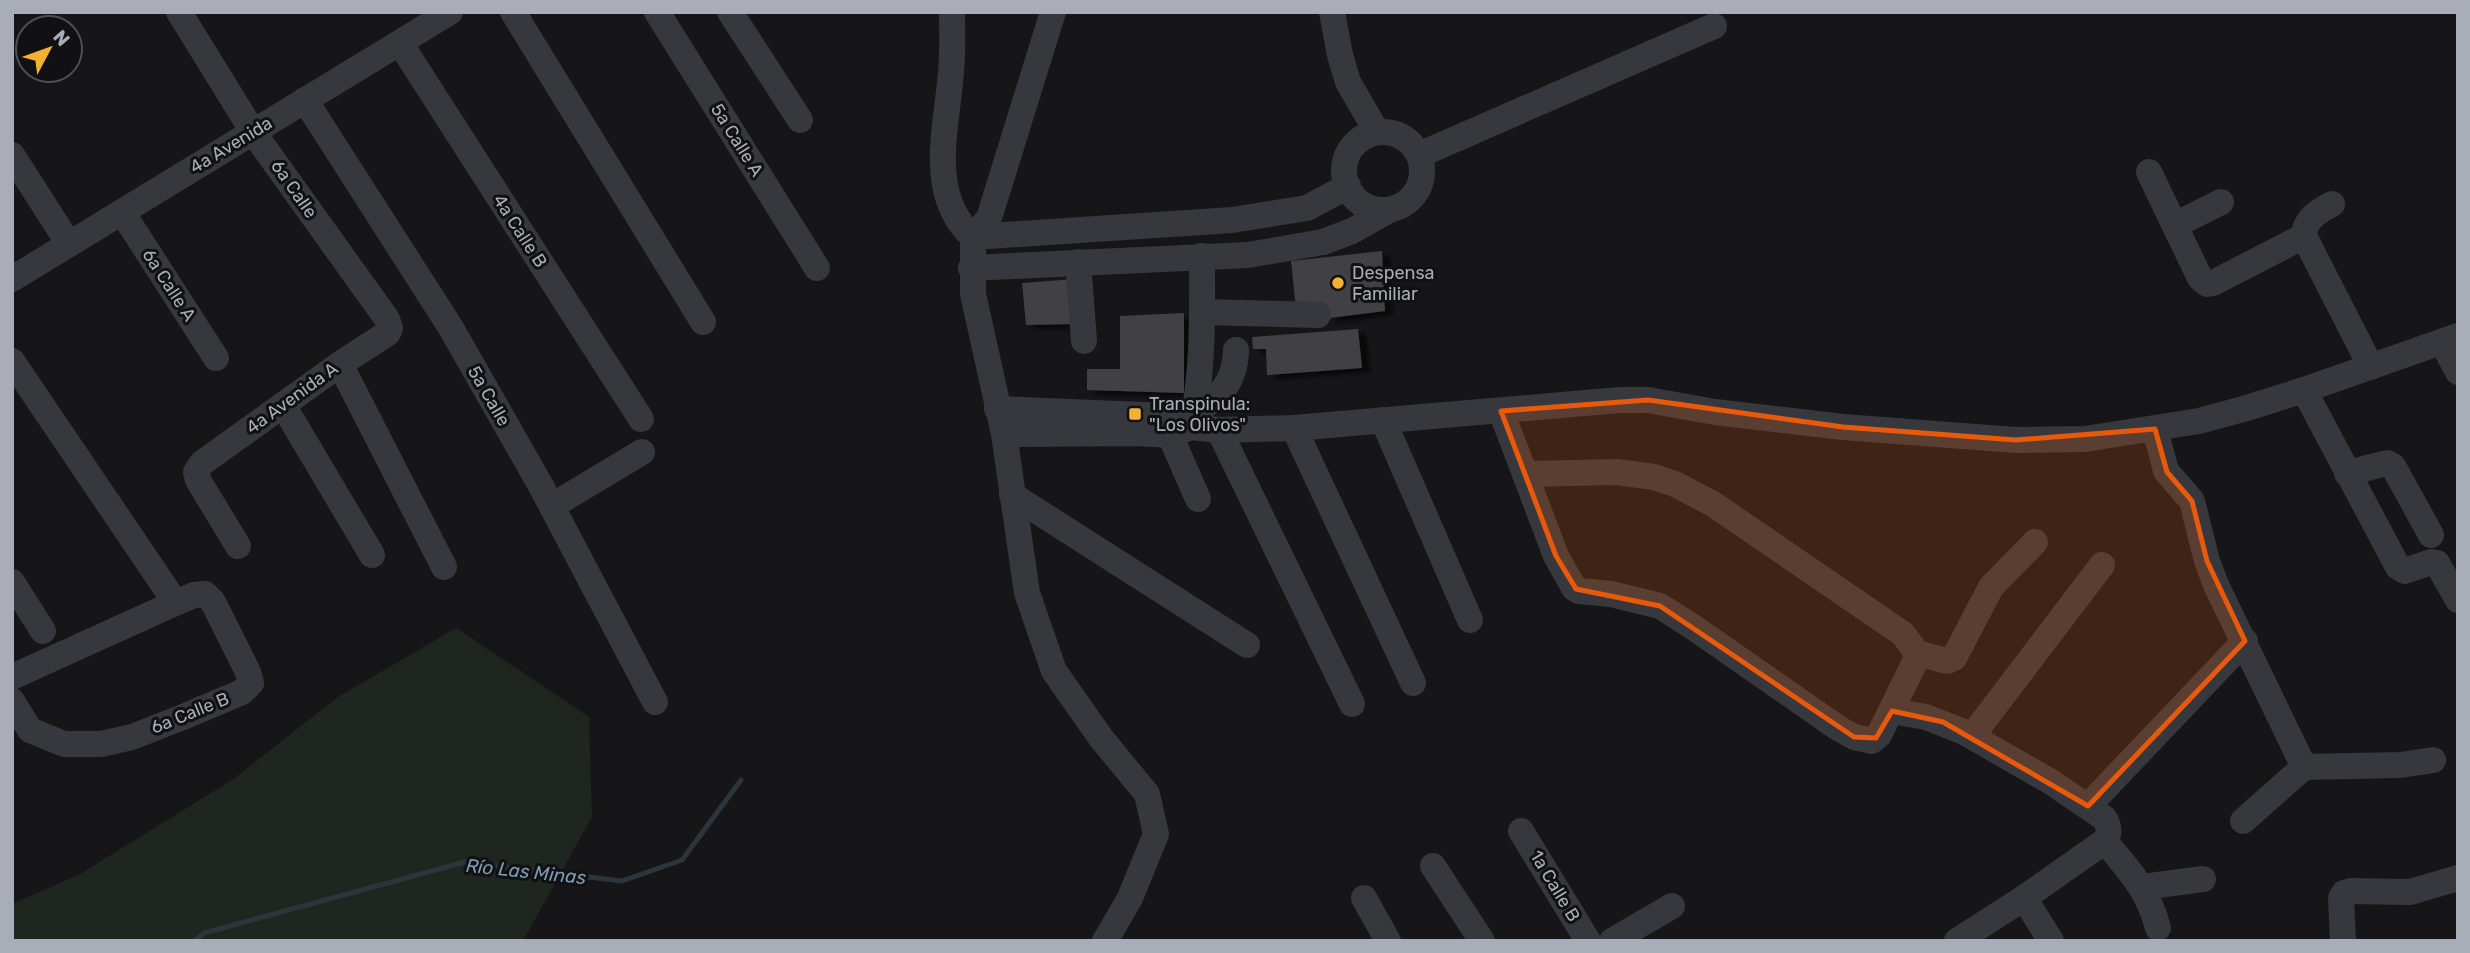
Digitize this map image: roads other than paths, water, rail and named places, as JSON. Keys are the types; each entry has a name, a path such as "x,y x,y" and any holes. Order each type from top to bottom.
{"street":[{"name":"6a Calle","path":"179,12 253,132 387,319 390,328"},
{"name":"4a Avenida","path":"12,279 450,12"},
{"path":"513,12 703,322"},
{"name":"5a Calle A","path":"657,12 817,268"},
{"path":"730,12 800,120"},
{"path":"952,12 951,70 942,167 953,210 962,227 973,237 1232,220 1307,208 1348,187"},
{"path":"1054,12 989,218 973,237 971,268 976,316 1004,434 1027,593 1054,671 1101,738 1147,794 1156,834 1130,898 1105,941"},
{"path":"1332,12 1348,82 1377,132"},
{"path":"1419,155 1714,26"},
{"name":"4a Calle B","path":"400,43 641,419"},
{"name":"5a Calle","path":"305,100 451,328 552,506 655,702"},
{"path":"971,268 1248,255 1323,242 1352,231 1402,205 1419,189 1422,177 1419,155 1407,139 1387,132 1377,132 1357,141 1349,151 1344,175 1348,187 1360,202 1369,207 1391,209"},
{"path":"12,155 69,244"},
{"path":"2149,172 2200,278 2211,284 2304,236"},
{"path":"2175,225 2221,202"},
{"path":"2332,204 2313,215 2304,228 2304,236 2371,367"},
{"name":"6a Calle A","path":"122,212 216,358"},
{"path":"1198,499 1185,425 1202,312 1202,256"},
{"path":"1078,262 1084,341"},
{"path":"1202,312 1318,315"},
{"name":"4a Avenida A","path":"238,546 198,480 196,472 202,463 388,333 390,328"},
{"path":"1004,434 1185,425 1219,430 1294,428 1620,400 1648,400 1715,412 1843,427 2016,440 2085,439 2199,421 2304,390 2450,339 2458,372"},
{"path":"1185,425 1225,387 1235,366 1236,350"},
{"path":"12,361 171,596 173,604"},
{"path":"340,364 444,567"},
{"path":"2304,390 2399,569 2405,571 2435,562 2458,600"},
{"path":"283,405 372,555"},
{"path":"997,409 1167,416 1185,425"},
{"path":"1501,411 1564,575 1576,589 1631,597 1660,606 1854,737 1863,740 1876,738 1892,711 1917,653"},
{"path":"1383,420 1470,620"},
{"path":"1294,428 1413,683"},
{"path":"2155,429 2166,471 2192,501 2207,561 2217,587 2304,768"},
{"path":"1219,430 1352,704"},
{"path":"1011,483 1029,441 1042,434"},
{"path":"552,506 642,452"},
{"path":"2347,473 2386,463 2393,466 2431,535"},
{"path":"1526,474 1617,472 1654,477 1694,493 1903,634 1917,653 1947,661 1954,659 1991,587 2035,542"},
{"path":"1011,483 1247,645"},
{"path":"1972,736 2102,565"},
{"path":"12,582 43,631"},
{"name":"6a Calle B","path":"12,677 173,604 194,595 205,594 213,602 251,683 243,692 132,737 101,744 64,744 30,730 12,701"},
{"path":"2088,806 2245,641"},
{"path":"1892,711 1943,722 1972,736 2051,782 2088,806 2108,823 2109,833 2105,841 1957,941"},
{"path":"2243,821 2304,768 2401,765 2433,760"},
{"name":"1a Calle B","path":"1521,831 1588,941"},
{"path":"2105,841 2142,887 2149,899 2158,928"},
{"path":"1433,866 1482,941"},
{"path":"2343,941 2341,898 2344,893 2410,892 2458,878"},
{"path":"2142,887 2203,879"},
{"path":"1364,898 1388,941"},
{"path":"2024,898 2051,941"},
{"path":"1612,941 1672,906"}],"waterway":[{"name":"Río Las Minas","path":"194,941 204,933 465,862 622,881 682,860 741,780"}],"place":[{"name":"Despensa Familiar","path":"1338,283"},
{"name":"Transpinula: \"Los Olivos\"","path":"1135,414"}]}
